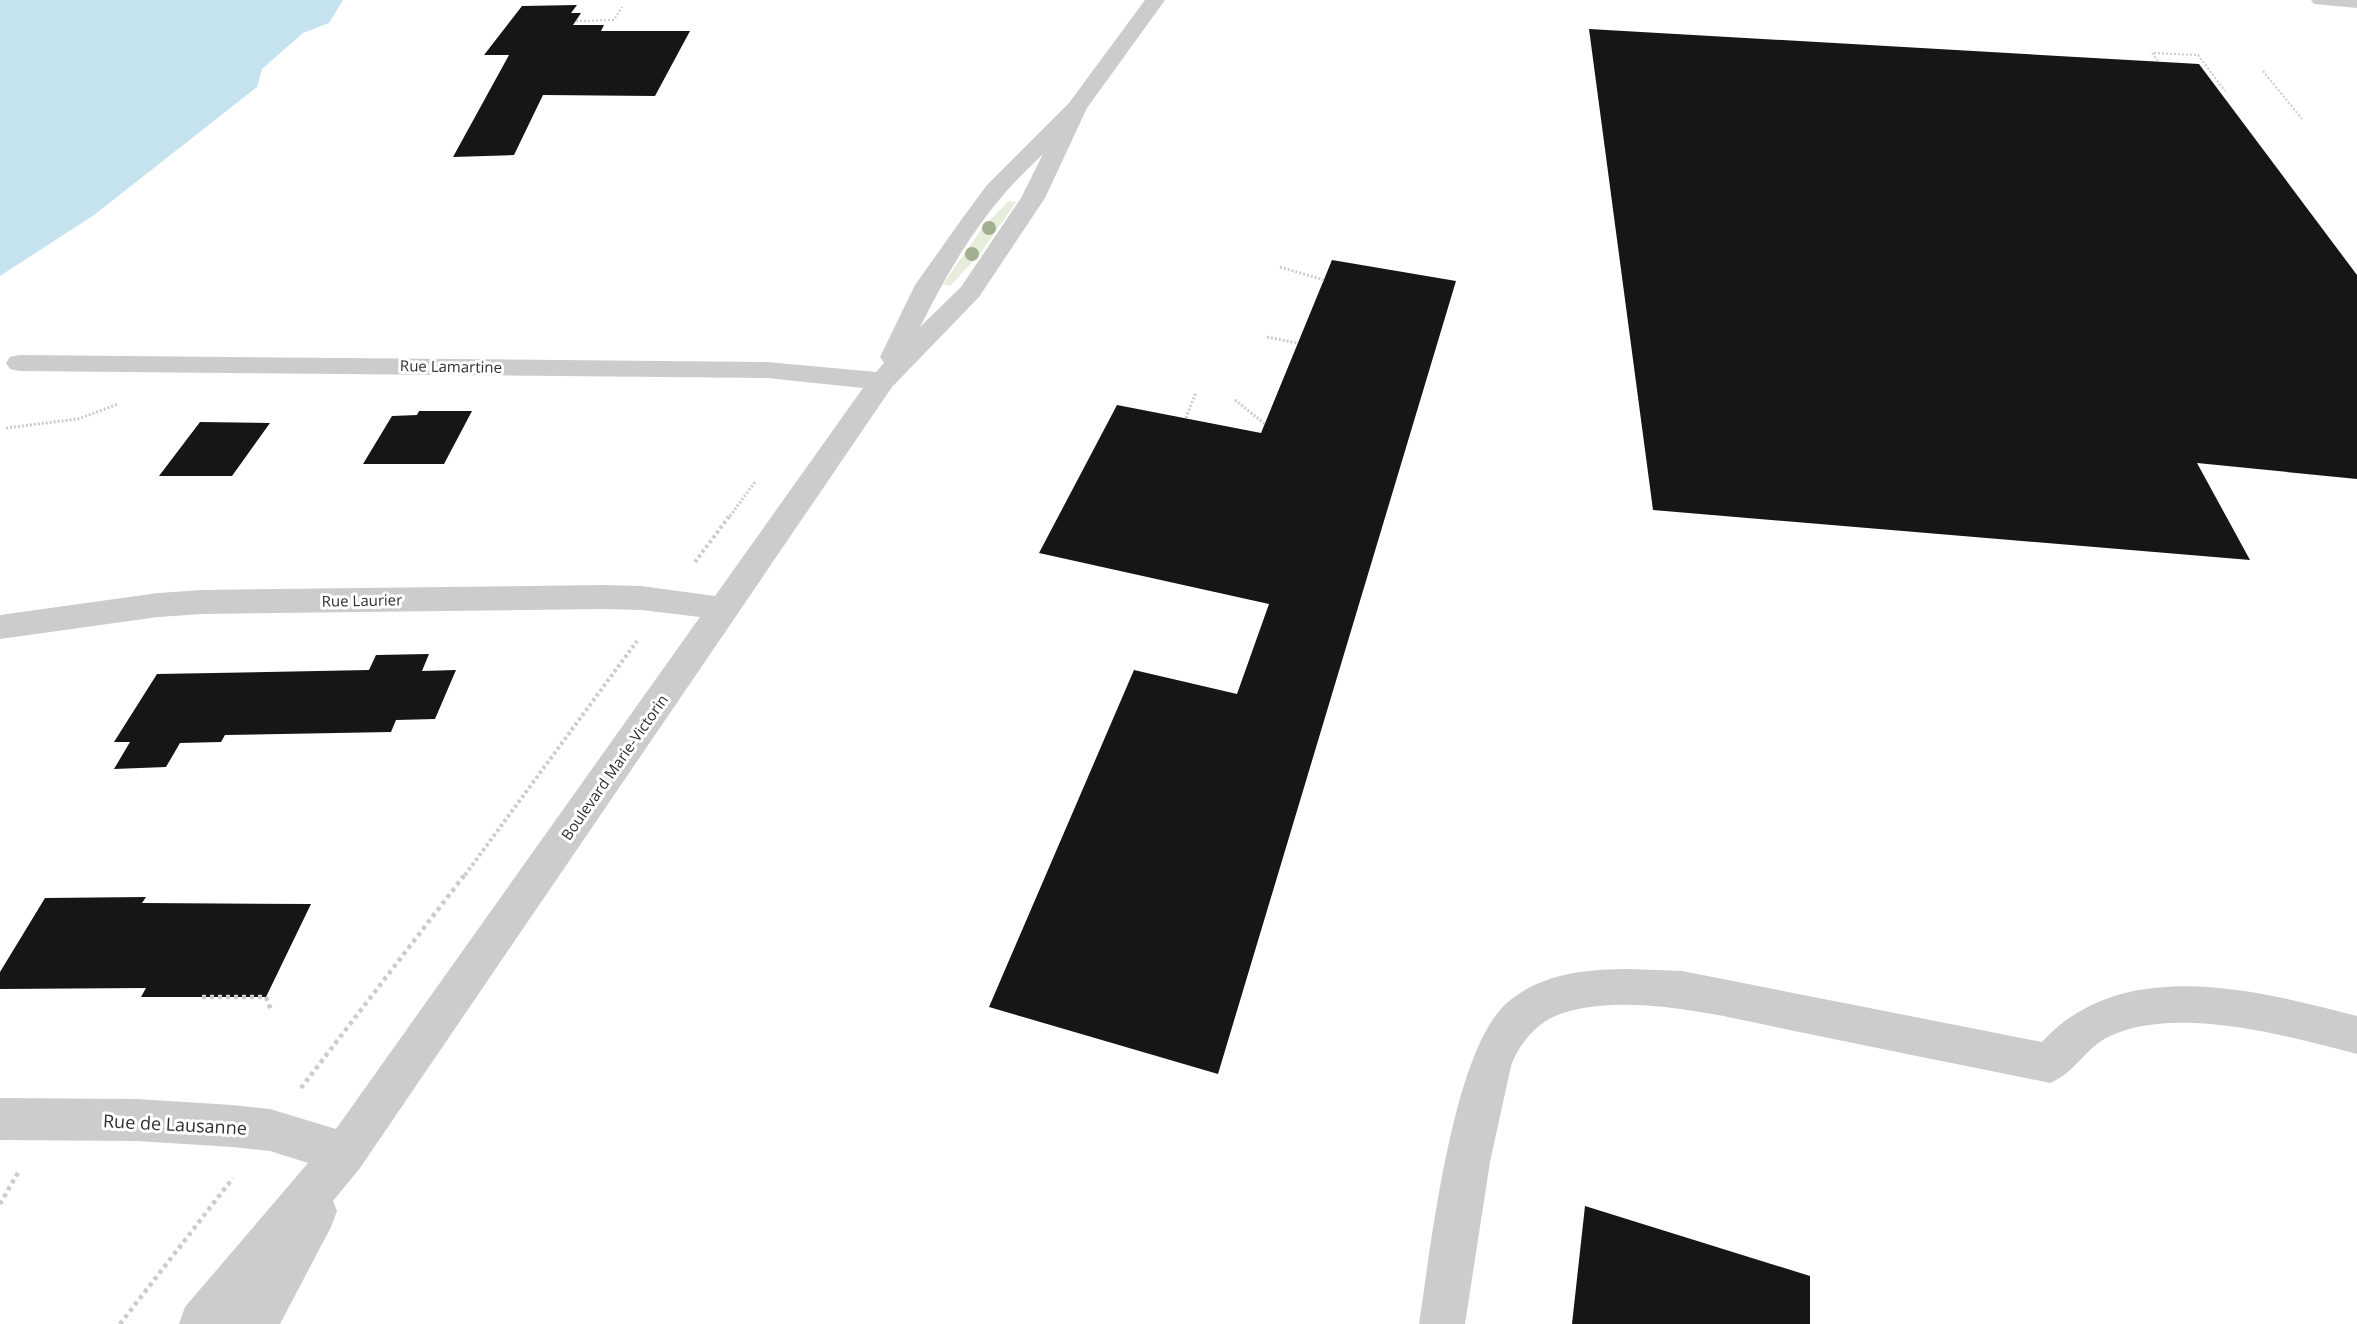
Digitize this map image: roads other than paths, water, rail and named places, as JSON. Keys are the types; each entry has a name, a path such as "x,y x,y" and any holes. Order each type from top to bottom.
{"street":[{"name":"Boulevard Marie-Victorin","path":"202,1324 345,1153 725,609 882,381 928,285 994,190 1077,108 1155,0"},
{"path":"2321,0 2357,2"},
{"name":"Boulevard Marie-Victorin","path":"882,381 970,292 1033,198 1077,108"},
{"name":"Rue Lamartine","path":"19,363 767,370 882,381"},
{"name":"Rue Laurier","path":"0,627 159,605 203,602 603,597 658,600 725,609"},
{"path":"1442,1324 1473,1133 1486,1083 1499,1044 1509,1028 1543,1001 1592,989 1631,987 1682,990 2050,1063 2072,1039 2091,1024 2112,1014 2148,1005 2193,1005 2245,1010 2357,1035"},
{"name":"Rue de Lausanne","path":"0,1119 137,1120 221,1125 270,1130 345,1153"},
{"name":"Boulevard Marie-Victorin","path":"255,1324 345,1153"}],"water":[{"path":"0,0 343,0 329,23 303,33 262,69 257,87 94,215 0,276"}]}
